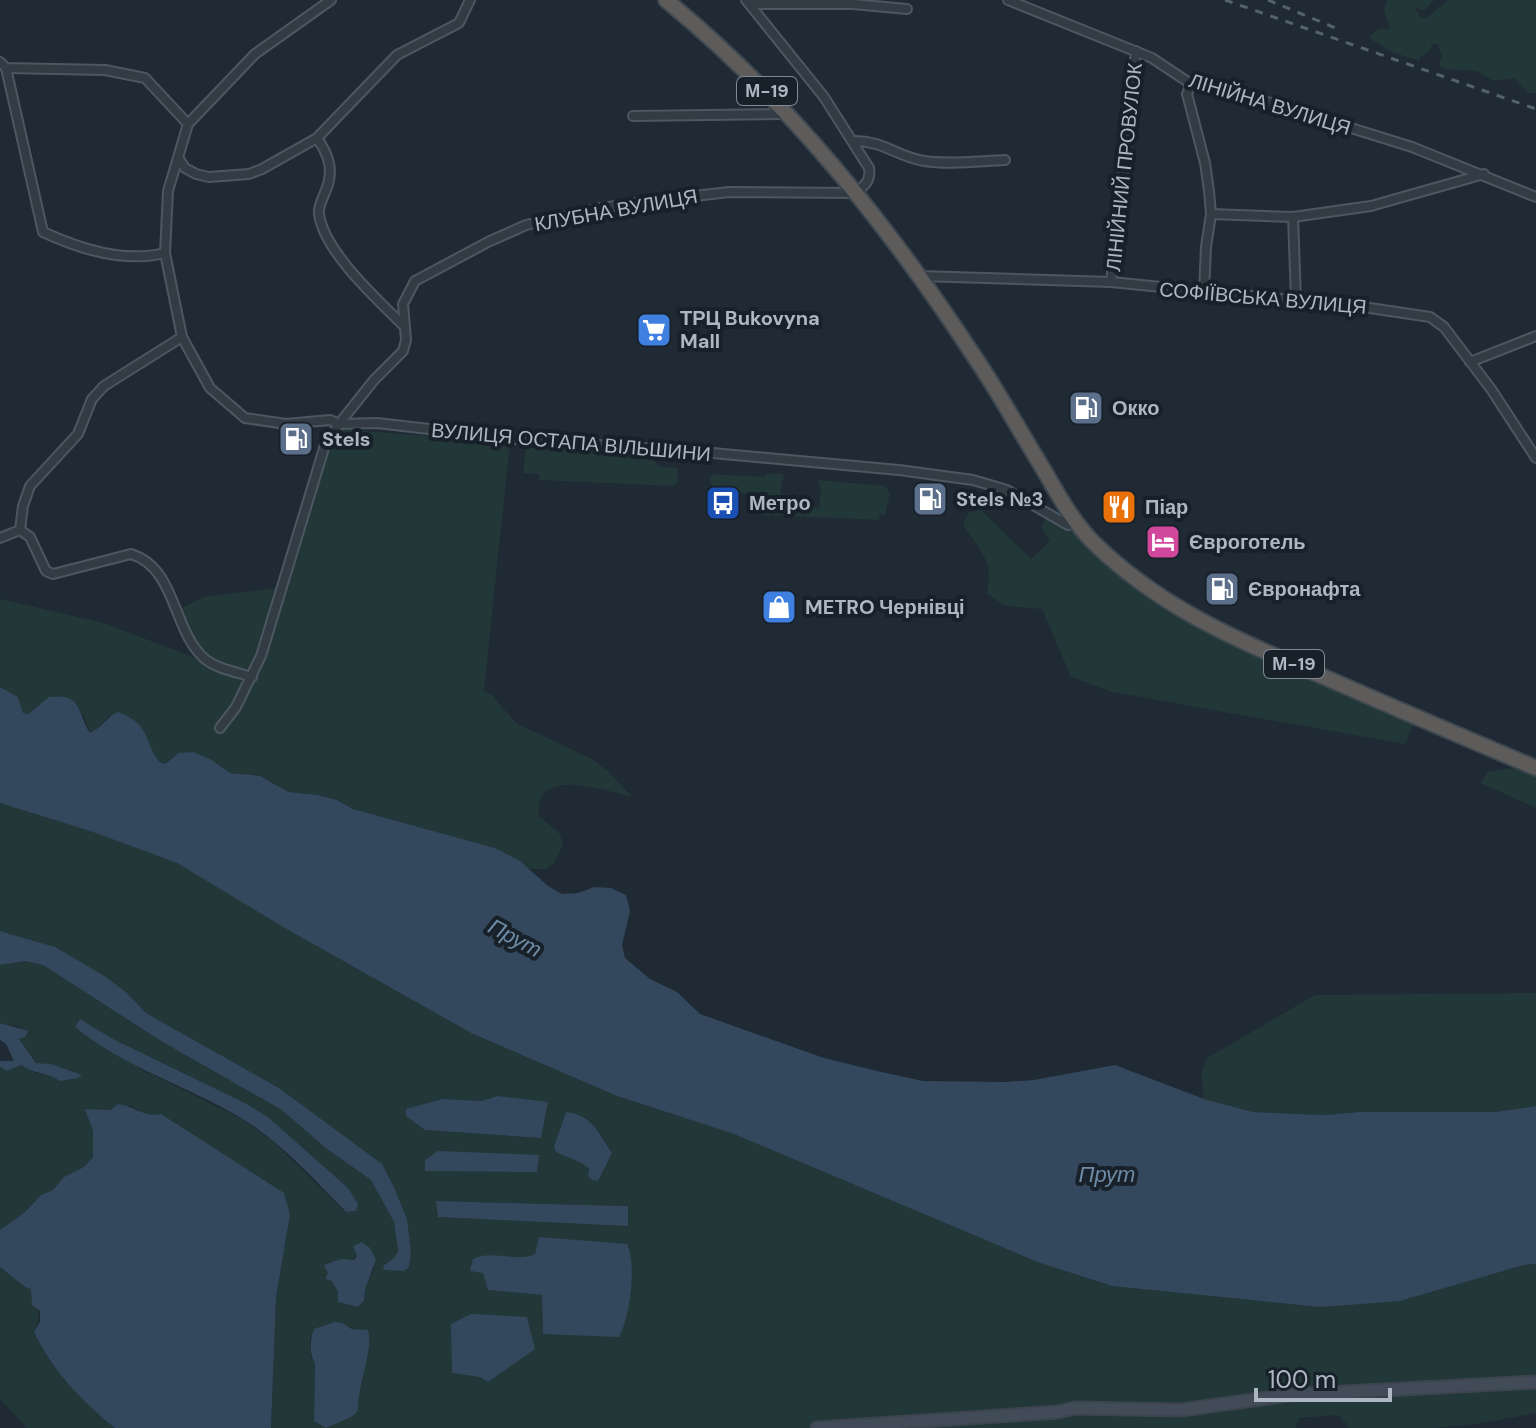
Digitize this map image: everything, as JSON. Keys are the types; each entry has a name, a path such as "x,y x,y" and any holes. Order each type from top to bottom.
{"highway":[{"name":"М-19","path":"666,0 744,68 856,193 978,361 1065,505 1091,540 1153,594 1220,632 1536,768"}],"main road":[{"path":"817,1428 1058,1412 1075,1408 1181,1410 1289,1395 1536,1382"}],"street":[{"path":"165,253 108,254 78,248 43,232 3,65 105,70 145,78 188,124 255,54 331,0"},
{"path":"179,159 185,168 209,177 249,174 317,138 397,55 459,23 470,0"},
{"name":"ЛІНІЙНА ВУЛИЦЯ","path":"1008,0 1152,58 1191,84 1200,81 1412,147 1536,197"},
{"path":"748,2 853,4 907,9"},
{"path":"748,2 824,97 869,168 870,177 856,193"},
{"name":"ЛІНІЙНИЙ ПРОВУЛОК","path":"1111,282 1136,51"},
{"path":"1191,84 1187,94 1205,163 1211,214 1204,291"},
{"path":"633,116 788,114"},
{"name":"ВУЛИЦЯ ОСТАПА ВІЛЬШИНИ","path":"188,124 168,191 165,253 182,337 210,388 245,418 286,424 330,420 339,424 377,423 524,440 899,470 973,480 1007,490 1068,525 1077,521"},
{"path":"317,138 330,164 330,178 319,213 323,224 350,271 405,327"},
{"path":"853,141 880,143 899,154 924,161 1005,160"},
{"path":"1211,214 1293,217 1371,206 1484,174"},
{"name":"КЛУБНА ВУЛИЦЯ","path":"220,728 236,707 261,656 325,445 374,380 403,351 403,304 415,281 526,225 595,209 729,192 856,193"},
{"path":"1293,217 1296,300"},
{"name":"СОФІЇВСЬКА ВУЛИЦЯ","path":"919,276 1111,282 1430,317 1444,327 1535,454"},
{"path":"1470,362 1536,336"},
{"path":"20,530 30,486 78,434 92,399 104,386 182,337"},
{"path":"0,538 20,530"},
{"path":"20,530 30,537 46,571 53,574 131,554 141,557 151,564 164,583 194,646 206,660 252,677"}],"green space":[{"path":"1387,0 1434,0 1426,9 1415,7 1420,17 1425,19 1448,0 1536,0 1536,93 1529,93 1514,78 1493,81 1477,71 1445,69 1439,65 1442,55 1437,44 1432,44 1430,51 1420,57 1420,61 1391,52 1371,39 1371,35 1379,29 1390,29 1384,10"},
{"path":"324,428 510,442 484,690 516,723 590,758 607,770 632,797 589,786 559,786 547,791 540,800 539,816 560,834 563,844 554,863 546,869 528,869 495,848 353,809 338,800 290,792 270,781 230,773 212,760 170,759 165,764 159,762 109,716 90,733 83,714 39,704 28,715 23,714 18,697 0,687 0,599 104,623 195,658 174,612 204,597 276,588"},
{"path":"526,447 650,453 658,466 677,468 678,481 674,486 539,480 539,474 523,473"},
{"path":"768,473 784,474 780,491 782,511 819,508 821,490 818,480 885,486 890,493 885,515 879,515 879,520 763,515 764,494 714,491 709,479 712,474 764,477"},
{"path":"981,510 1031,559 1050,541 1041,527 1048,515 1091,540 1152,598 1414,723 1405,744 1112,692 1071,677 1042,609 1005,606 987,593 987,562 963,523 969,512"},
{"path":"1516,767 1536,775 1536,808 1480,783 1488,772"},
{"path":"0,803 177,863 471,1033 617,1096 734,1134 1040,1263 1111,1286 1400,1301 1536,1264 1536,1413 1433,1428 1350,1428 1338,1415 1299,1418 1296,1428 327,1428 341,1421 361,1387 368,1351 359,1329 335,1323 310,1339 311,1357 315,1364 314,1421 326,1428 271,1428 276,1298 290,1214 170,1120 161,1114 145,1113 130,1105 93,1131 93,1157 84,1167 64,1177 53,1190 41,1195 25,1212 0,1230 0,1067 7,1071 20,1065 36,1073 51,1075 44,1063 37,1063 18,1038 21,1027 0,1023 0,965 25,961 43,965 161,1041 282,1110 327,1149 371,1180 394,1222 398,1251 383,1266 409,1268 411,1251 407,1219 394,1187 381,1164 279,1088 146,1013 127,993 55,947 0,931","holes":["81,1019 115,1040 268,1117 348,1188 345,1212 274,1142 242,1119 139,1068","497,1096 541,1138 425,1130 407,1109 442,1099 482,1101","567,1112 589,1121 612,1153 601,1175 575,1158","436,1201 627,1206 628,1225 439,1217","355,1251 375,1266 364,1301 358,1307 338,1302 338,1292 332,1281 325,1279 328,1273 357,1256","535,1254 619,1337 542,1295 488,1290 483,1273"]},
{"path":"1536,993 1536,1106 1495,1112 1324,1115 1253,1112 1204,1099 1201,1074 1207,1058 1315,995"},
{"path":"0,1267 25,1287 31,1288 39,1316 34,1332 50,1360 79,1396 115,1428 27,1428 0,1399"}],"water":[{"name":"Прут","path":"0,687 18,697 23,713 28,714 49,697 68,698 77,705 90,733 118,712 129,717 141,727 159,762 165,764 179,753 193,752 212,760 230,773 260,776 289,792 337,800 353,809 495,848 520,861 562,894 578,893 594,887 611,888 626,895 630,911 622,945 625,958 650,979 677,992 700,1014 824,1058 923,1081 1034,1080 1115,1065 1204,1099 1253,1112 1324,1115 1495,1112 1536,1106 1536,1264 1400,1301 1321,1307 1112,1286 1040,1263 734,1134 617,1096 471,1033 177,863 0,803"},
{"path":"0,931 55,947 106,977 146,1013 279,1088 382,1164 407,1219 411,1251 409,1267 404,1271 384,1270 383,1266 398,1251 394,1222 371,1180 327,1149 282,1110 161,1041 43,965 25,961 0,965"},
{"path":"80,1019 115,1040 268,1117 348,1188 358,1204 356,1211 346,1212 296,1162 256,1128 220,1106 114,1054 75,1027"},
{"path":"0,1023 28,1031 25,1037 19,1039 36,1063 51,1064 82,1075 60,1081 21,1065 7,1071 0,1067 0,1061 14,1061 6,1044 0,1040"},
{"path":"497,1096 548,1102 541,1138 425,1130 406,1116 406,1109 442,1099 482,1101"},
{"path":"118,1104 150,1114 161,1114 284,1193 290,1214 276,1298 271,1428 115,1428 79,1396 50,1360 34,1332 40,1322 40,1311 32,1305 31,1289 0,1267 0,1230 93,1157 93,1131 85,1109 111,1110"},
{"path":"566,1112 589,1121 612,1153 598,1181 588,1176 589,1168 556,1152 554,1147"},
{"path":"438,1151 539,1155 537,1172 425,1171 425,1160"},
{"path":"436,1201 628,1206 628,1226 438,1217"},
{"path":"539,1237 627,1244 632,1264 631,1291 619,1337 543,1334 542,1295 488,1290 483,1273 470,1271 473,1259 480,1256 520,1257 535,1254"},
{"path":"362,1242 376,1259 364,1301 358,1307 338,1302 338,1292 332,1281 325,1279 328,1273 324,1265 341,1259 354,1260 357,1256 353,1246"},
{"path":"471,1314 527,1317 535,1349 488,1382 480,1377 452,1373 451,1324"},
{"path":"335,1322 352,1329 368,1330 369,1348 358,1411 326,1428 314,1421 315,1364 311,1342 314,1329"}],"railway":[{"path":"1225,0 1536,109"},
{"path":"1268,0 1338,29"}],"place":[{"name":"ТРЦ Bukovyna Mall","path":"654,330"},
{"name":"Окко","path":"1086,408"},
{"name":"Stels","path":"296,439"},
{"name":"Stels №3","path":"930,499"},
{"name":"Метро","path":"723,503"},
{"name":"Піар","path":"1119,507"},
{"name":"Євроготель","path":"1163,542"},
{"name":"Євронафта","path":"1222,589"},
{"name":"METRO Чернівці","path":"779,607"}]}
